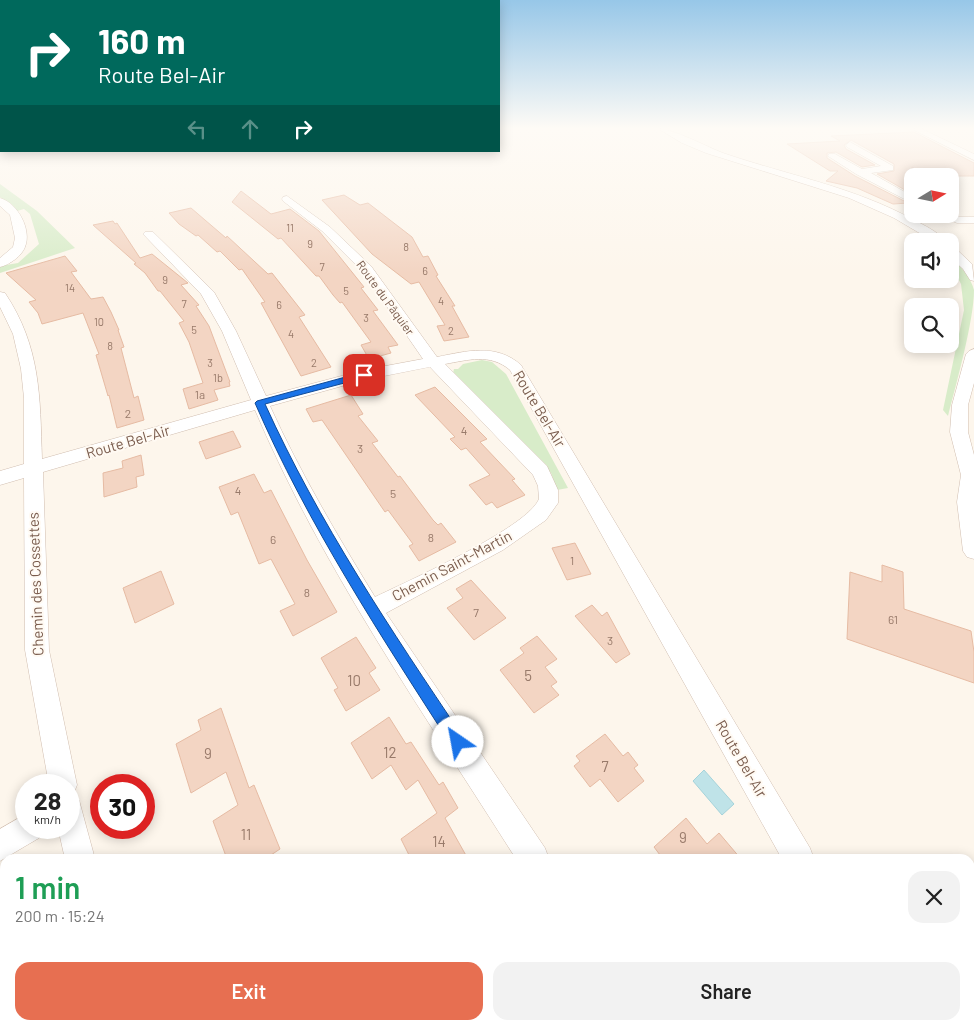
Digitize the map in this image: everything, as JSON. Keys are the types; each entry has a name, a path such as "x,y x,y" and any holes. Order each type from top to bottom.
{"street":[{"path":"792,177 864,199 903,218 927,233"},
{"path":"869,177 904,196"},
{"path":"864,199 894,191"},
{"name":"Route du Pâquier","path":"286,199 326,229 367,269 404,324 434,362"},
{"path":"0,201 14,214 21,238 19,248 0,263"},
{"path":"959,220 974,220"},
{"path":"150,234 207,292 229,331 278,443 321,526 371,610 531,854"},
{"path":"959,254 974,255"},
{"path":"959,259 974,277"},
{"path":"0,296 21,334 30,362 32,470"},
{"name":"Route Bel-Air","path":"0,478 364,375 488,353 509,361 516,368 796,854"},
{"path":"974,354 960,405 959,432 971,463 966,502 974,551"},
{"name":"Chemin Saint-Martin","path":"371,610 482,553 520,530 543,512 548,503 547,484 540,470 434,362"},
{"name":"Chemin des Cossettes","path":"32,470 37,650 61,774"},
{"path":"0,846 15,837"},
{"path":"76,839 79,854"}],"green space":[{"path":"0,184 37,211 75,248 0,273 0,266 18,263 39,244 30,214 24,209 17,211 0,197"},
{"path":"959,265 974,290 968,335 948,416 943,410 955,353 959,353 959,334 964,310 959,280"},
{"path":"482,360 492,362 506,374 568,488 557,490 551,473 545,466 453,373 454,369 458,369 463,364"}],"water":[{"path":"704,770 734,804 722,815 693,781"}],"building":[{"path":"831,177 857,177 904,201 904,203 893,204 857,188 826,181"},
{"path":"882,177 904,177 904,189"},
{"path":"241,191 271,214 290,209 319,231 364,287 361,288 378,310 373,311 398,345 388,347 391,353 369,359 361,345 371,342 342,302 340,303 319,276 316,276 281,238 278,239 232,202"},
{"path":"344,195 360,205 368,203 412,237 423,257 428,256 438,275 436,276 455,306 452,306 469,337 444,341 437,326 445,325 419,282 411,284 372,254 322,200"},
{"path":"191,208 226,238 227,236 268,274 272,273 305,315 299,317 331,367 301,376 261,303 265,302 242,269 239,270 220,251 217,252 198,235 196,236 179,224 169,213"},
{"path":"113,221 115,224 117,223 140,258 152,254 188,283 181,285 199,305 196,306 209,326 230,382 230,386 214,390 218,400 189,409 183,389 203,383 189,342 179,323 184,321 145,273 134,264 136,263 93,225"},
{"path":"65,256 77,271 71,272 91,299 103,297 111,312 124,347 121,348 134,398 138,396 144,420 117,428 96,355 99,354 83,313 42,324 38,313 29,302 36,300 6,273"},
{"path":"435,387 487,439 480,442 515,479 512,480 525,495 497,508 492,502 486,505 469,485 490,475 466,448 461,450 450,439 455,437 415,395"},
{"path":"351,395 363,414 358,416 378,441 372,443 433,520 438,525 441,523 456,542 419,561 409,546 413,544 388,510 385,512 322,420 313,422 306,409"},
{"path":"233,431 241,447 206,459 199,442"},
{"path":"141,455 144,475 136,477 137,487 104,497 103,473 123,468 122,461"},
{"path":"254,474 264,493 271,490 307,560 337,612 293,636 280,611 295,604 271,559 259,564 238,512 231,515 219,487"},
{"path":"575,543 591,574 567,580 552,548"},
{"path":"882,565 903,572 904,609 971,631 974,652 974,683 847,639 850,572 882,582"},
{"path":"161,571 174,604 135,623 123,588"},
{"path":"471,580 506,618 474,640 447,608 463,598 456,589"},
{"path":"592,605 602,616 607,612 630,654 616,663 575,616"},
{"path":"537,636 557,659 545,667 557,682 551,686 559,695 534,713 500,670 524,653 520,648"},
{"path":"356,637 376,668 369,673 380,690 346,711 334,690 338,688 321,658"},
{"path":"221,708 249,788 254,785 280,849 272,854 225,854 213,821 238,805 226,772 191,793 176,744 201,730 198,720"},
{"path":"389,717 406,744 411,742 439,785 443,782 458,808 445,818 465,854 408,854 401,839 437,813 418,780 406,790 391,765 372,779 351,743"},
{"path":"605,734 623,756 628,752 638,765 634,768 644,781 618,802 600,779 590,787 574,766 580,761 576,756"},
{"path":"686,818 707,844 719,833 737,854 659,854 654,847"}],"route":[{"path":"364,375 260,403 278,443 321,526 371,610 458,742"}]}
